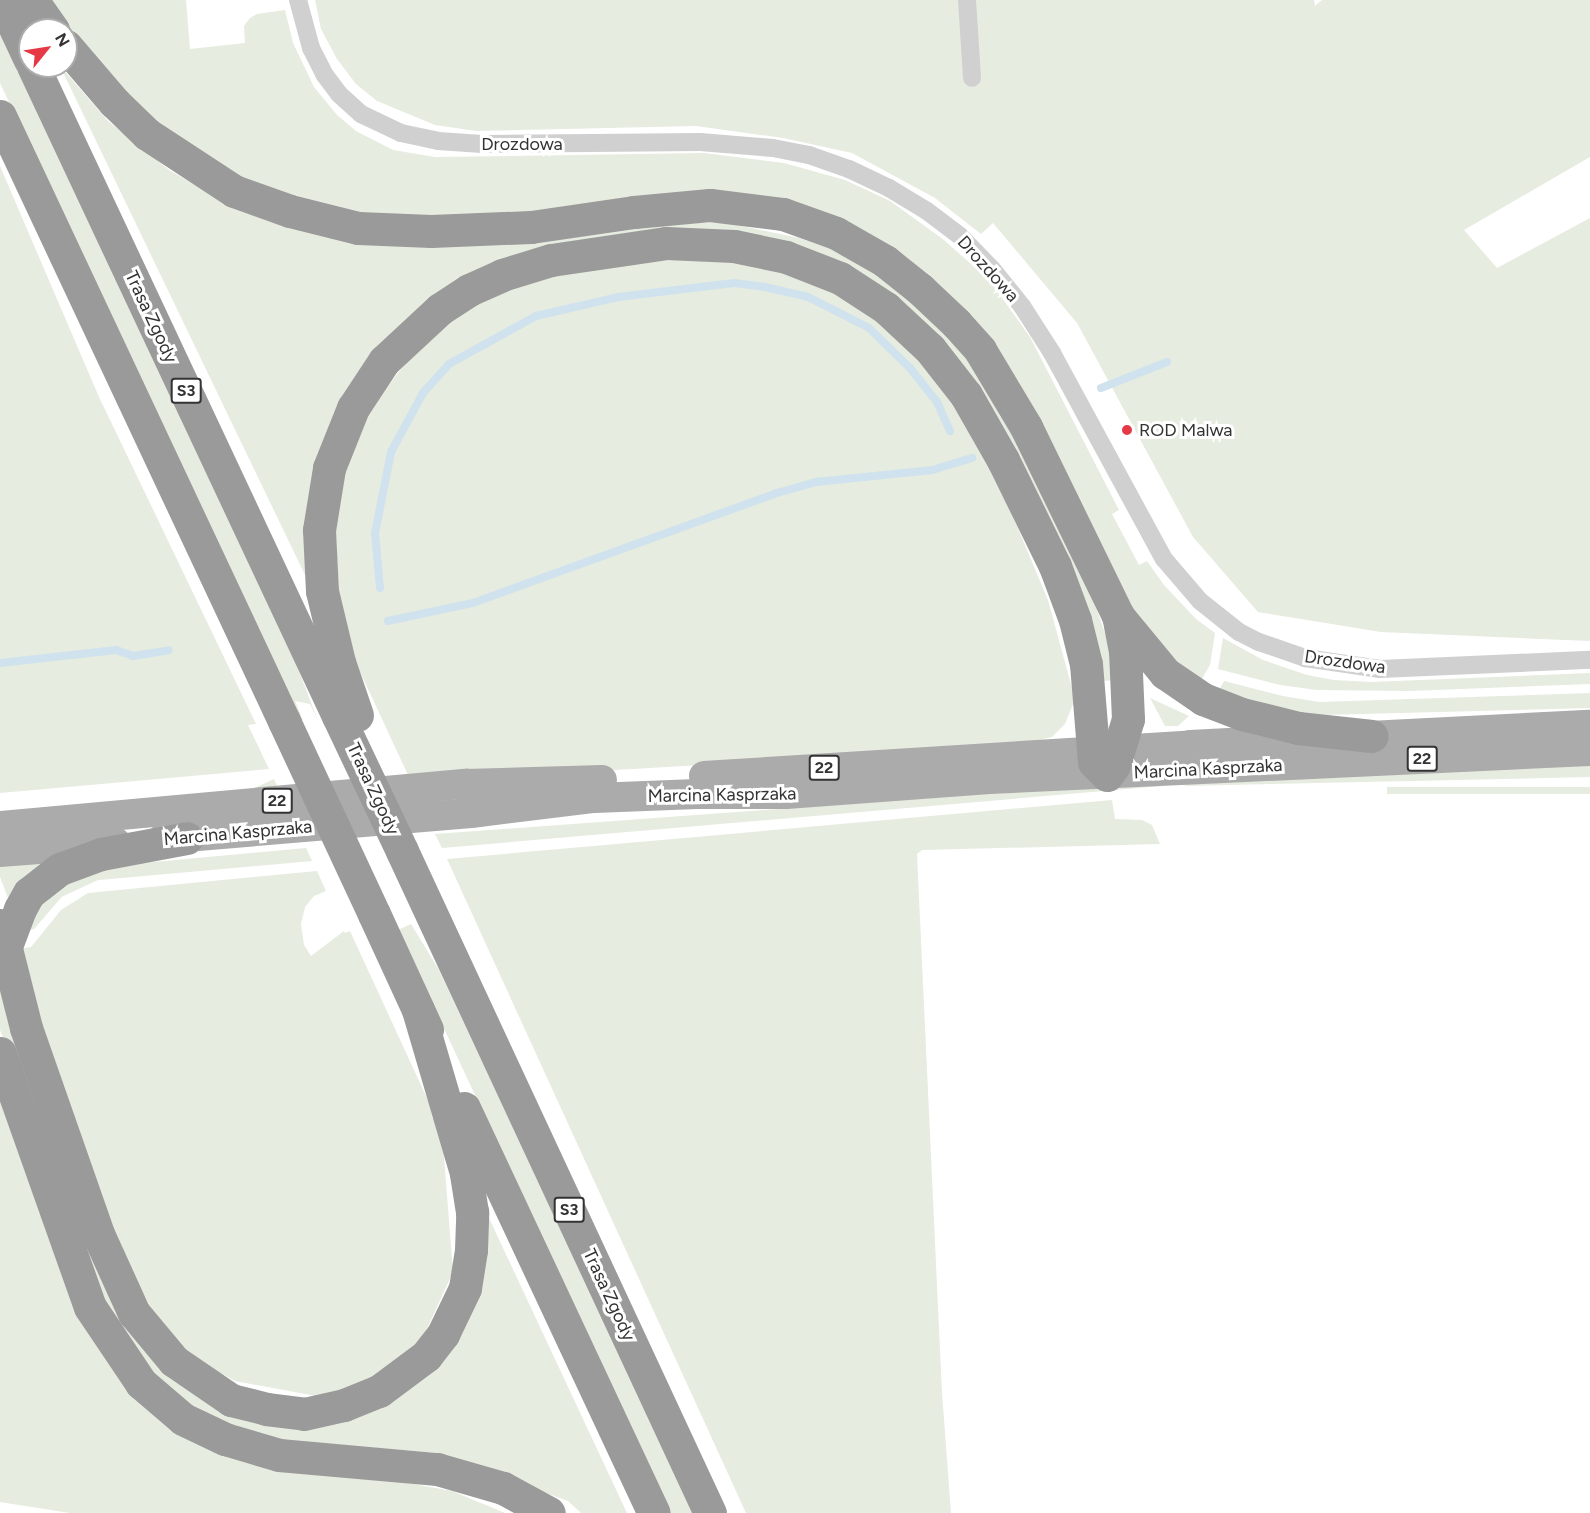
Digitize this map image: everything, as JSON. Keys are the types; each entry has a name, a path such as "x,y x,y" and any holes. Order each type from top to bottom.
{"highway":[{"path":"2,0 18,34"},
{"path":"32,0 45,18"},
{"path":"78,60 114,102 147,134 234,191 313,217 358,228 430,231 531,227 634,212 710,206 783,214 836,233 885,261 920,289 956,323 980,350 1026,427 1118,616 1152,660 1192,693 1221,708 1298,728 1372,736"},
{"name":"Trasa Zgody","path":"39,78 348,716 428,908 710,1513"},
{"path":"0,116 654,1513"},
{"path":"348,716 339,662 322,591 319,530 329,468 353,408 384,361 440,309 469,290 502,275 551,260 598,252 666,243 700,244 734,246 786,256 840,278 886,308 930,349 966,395 1003,460 1055,566 1075,620 1106,758"},
{"path":"1106,758 1128,718 1129,689 1118,616"},
{"path":"187,837 101,854 60,868 29,893 2,937 26,1028 99,1236 134,1313 174,1361 231,1400 266,1410 304,1414 344,1405 379,1390 426,1356 443,1334 465,1288 471,1250 472,1212 466,1173 418,1010"},
{"path":"0,1053 90,1307 141,1383 183,1419 225,1439 279,1455 437,1469 503,1488 549,1513"}],"main road":[{"name":"Marcina Kasprzaka","path":"0,852 471,813 594,798 697,794 786,794 989,779 1106,758 1372,736 1590,725"},
{"name":"Marcina Kasprzaka","path":"0,826 466,784 694,777 1106,758 1590,751"}],"street":[{"name":"Drozdowa","path":"297,0 311,48 329,81 361,114 401,133 438,141 482,144 700,142 773,148 809,155 849,169 889,188 927,211 960,236 992,268 1022,306 1052,353 1164,559 1200,601 1230,626 1259,642 1316,661 1380,669 1590,660"},
{"path":"967,0 972,78"}],"shaded area":[{"path":"48,0 186,0 190,49 245,43 244,26 250,18 257,14 285,10 293,43 314,87 337,115 356,131 393,150 435,157 704,153 784,163 845,180 890,201 944,240 990,281 1030,337 1119,510 1112,514 1139,565 1147,561 1164,585 1196,619 1215,633 1210,665 1200,682 1173,663 1131,610 1041,430 842,221 461,220 337,211 237,176 155,122 109,81 78,40 78,18 62,18"},
{"path":"315,0 1314,0 1315,6 1322,0 1590,0 1590,157 1464,230 1497,268 1590,218 1590,641 1381,632 1258,612 1193,537 1077,323 993,223 981,234 935,198 852,153 783,138 696,126 476,131 435,125 377,101 356,84 337,59 321,29"},
{"path":"0,29 18,67 18,78 23,78 292,653 317,718 310,704 295,701 303,720 299,720 0,83"},
{"path":"66,78 70,78 108,121 169,170 236,209 655,225 723,222 799,238 855,257 917,302 977,368 1023,446 1087,581 1107,639 1115,680 1103,681 907,311 653,234 393,333 305,575"},
{"path":"0,166 99,397 256,724 248,725 269,769 0,793"},
{"path":"687,258 743,259 814,277 873,311 939,380 997,478 1048,600 1075,699 1065,724 1052,737 1012,747 511,776 408,775 349,648 339,592 335,518 345,464 374,404 415,351 470,303 527,281 610,267"},
{"path":"1223,638 1263,660 1307,675 1334,680 1371,682 1590,673 1590,684 1409,691 1317,690 1280,685 1218,669"},
{"path":"1224,681 1283,696 1319,702 1590,693 1590,708 1322,715 1298,713 1219,690"},
{"path":"1150,698 1189,716 1178,726 1165,726"},
{"path":"1590,764 1590,777 1185,786 1184,780"},
{"path":"274,779 281,794 32,911 25,895"},
{"path":"1162,781 1162,786 442,848 435,834"},
{"path":"1387,787 1590,787 1590,794 1387,794"},
{"path":"1112,800 1115,819 1142,820 1152,825 1160,844 922,850 917,854 942,1393 951,1513 746,1513 447,859"},
{"path":"306,848 312,861 88,881 66,892 34,929 22,932 31,911 89,868"},
{"path":"44,861 8,898 0,877 0,862"},
{"path":"317,871 326,891 314,896 305,907 301,924 304,945 311,956 344,931 345,933 350,931 431,1107 432,1117 443,1145 453,1272 420,1344 368,1385 316,1396 235,1381 191,1357 152,1310 112,1235 20,963 20,949 31,947 61,910 88,893"},
{"path":"411,924 439,970 694,1513 670,1513 398,930"},
{"path":"0,976 142,1345 323,1425 362,1416 399,1397 484,1222 489,1218 627,1513 581,1513 568,1501 438,1453 283,1440 236,1427 188,1403 159,1378 132,1349 85,1264 0,1030"},
{"path":"0,1083 25,1158 174,1426 347,1472 452,1491 505,1513 70,1513 0,1502"}],"waterway":[{"path":"380,588 375,533 391,452 423,393 449,364 536,316 618,297 734,283 765,287 808,297 869,328 910,368 937,402 950,431"},
{"path":"1101,388 1167,362"},
{"path":"388,621 473,603 777,493 816,482 932,470 972,458"},
{"path":"0,663 116,650 133,656 169,650"}],"place":[{"name":"ROD Malwa","path":"1127,430"}]}
